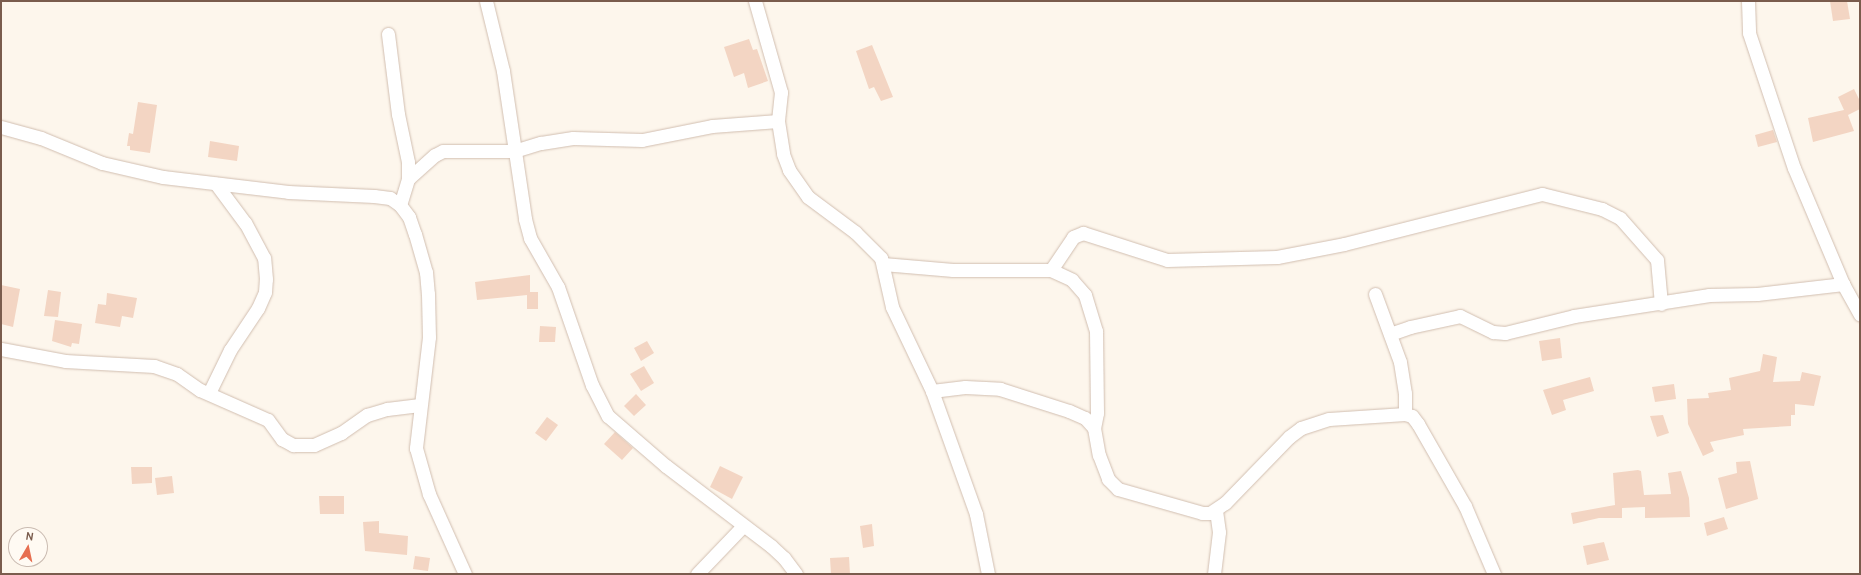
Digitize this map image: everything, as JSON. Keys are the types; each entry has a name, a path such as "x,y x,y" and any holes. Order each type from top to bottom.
{"street":[{"path":"486,1 503,71 514,151 525,219 530,238 558,287 592,385 608,416 666,466 784,558 796,574"},
{"path":"755,1 781,92 778,121 783,154 797,184 808,197 855,232 876,252 883,264 892,307 932,391 976,514 988,574"},
{"path":"1748,1 1747,14 1751,41 1794,168 1843,284 1860,315"},
{"path":"388,34 408,179 400,205"},
{"path":"408,179 435,155 443,151 514,151 559,139 642,140 712,126 778,121"},
{"path":"1,127 41,138 102,164 163,177 288,192 374,196 390,198 400,205 409,217 416,234 428,287 429,337 416,448 430,494 465,574"},
{"path":"209,393 230,350 258,308 265,292 266,279 264,258 245,223 216,184"},
{"path":"1051,270 1073,237 1083,233 1167,260 1277,258 1344,244 1542,194 1602,209 1620,218 1657,260 1661,304"},
{"path":"883,264 953,270 1051,270 1072,280 1085,296 1093,316 1097,350 1097,412 1094,428 1099,455 1108,479 1118,489 1202,513 1216,510 1260,470 1289,437 1301,428 1329,419 1370,414 1405,414 1412,416 1465,506 1494,574"},
{"path":"1390,334 1410,327 1460,316 1493,332 1505,333 1574,316 1661,304 1709,295 1757,294 1843,284"},
{"path":"1375,294 1400,362 1405,393 1405,414"},
{"path":"1,350 65,361 154,366 177,374 200,390 268,420 286,442 304,445 326,441 368,415 387,409 420,405"},
{"path":"932,391 965,387 1000,388 1069,411 1085,418 1094,428"},
{"path":"1214,574 1219,532 1216,510"},
{"path":"696,574 743,526"}],"building":[{"path":"1830,1 1847,1 1850,19 1833,21"},
{"path":"749,39 753,50 757,49 768,81 748,88 744,73 734,77 724,47"},
{"path":"872,45 893,97 881,101 874,87 869,89 856,51"},
{"path":"1854,89 1860,101 1860,109 1848,115 1854,131 1813,142 1808,118 1844,110 1838,97"},
{"path":"138,102 157,105 150,153 130,150 130,146 127,146 129,133 133,134"},
{"path":"1773,130 1777,142 1758,147 1755,135"},
{"path":"210,141 239,146 237,161 208,157"},
{"path":"530,275 530,292 538,292 538,309 527,309 527,295 477,300 475,282"},
{"path":"1,285 20,289 13,327 1,324"},
{"path":"48,290 61,292 58,317 44,316"},
{"path":"107,293 137,298 133,318 122,316 120,327 95,323 98,304 106,305"},
{"path":"55,320 82,324 79,344 72,343 71,347 52,341"},
{"path":"540,326 556,327 555,342 539,342"},
{"path":"1560,338 1562,358 1542,361 1539,341"},
{"path":"647,341 654,353 641,361 634,348"},
{"path":"1763,354 1777,357 1773,382 1800,381 1802,372 1821,376 1814,406 1795,404 1795,415 1791,415 1791,426 1743,429 1744,435 1710,442 1714,451 1703,456 1688,424 1687,399 1709,398 1708,393 1731,390 1729,378 1760,371"},
{"path":"644,366 654,383 641,391 630,374"},
{"path":"1590,377 1594,391 1563,400 1566,410 1552,415 1543,390"},
{"path":"1674,384 1676,399 1655,402 1652,387"},
{"path":"636,394 646,405 634,416 624,406"},
{"path":"1663,415 1669,433 1657,437 1650,416"},
{"path":"547,417 558,425 546,441 535,433"},
{"path":"615,432 633,448 622,460 604,444"},
{"path":"1750,461 1758,499 1726,509 1718,478 1737,473 1736,462"},
{"path":"720,466 743,477 732,499 710,487"},
{"path":"131,467 152,467 152,483 132,484"},
{"path":"1638,470 1641,471 1644,495 1671,494 1668,473 1681,471 1689,498 1690,517 1645,518 1645,507 1622,508 1622,518 1599,518 1573,524 1571,513 1615,505 1613,473"},
{"path":"172,476 174,493 157,495 155,478"},
{"path":"319,496 344,496 344,514 320,514"},
{"path":"1724,517 1728,529 1707,536 1704,523"},
{"path":"379,521 379,533 408,536 407,555 365,551 363,522"},
{"path":"872,524 874,546 863,548 860,526"},
{"path":"1604,542 1609,560 1587,565 1583,546"},
{"path":"415,556 430,558 428,571 413,569"},
{"path":"849,557 850,574 831,574 830,558"}]}
